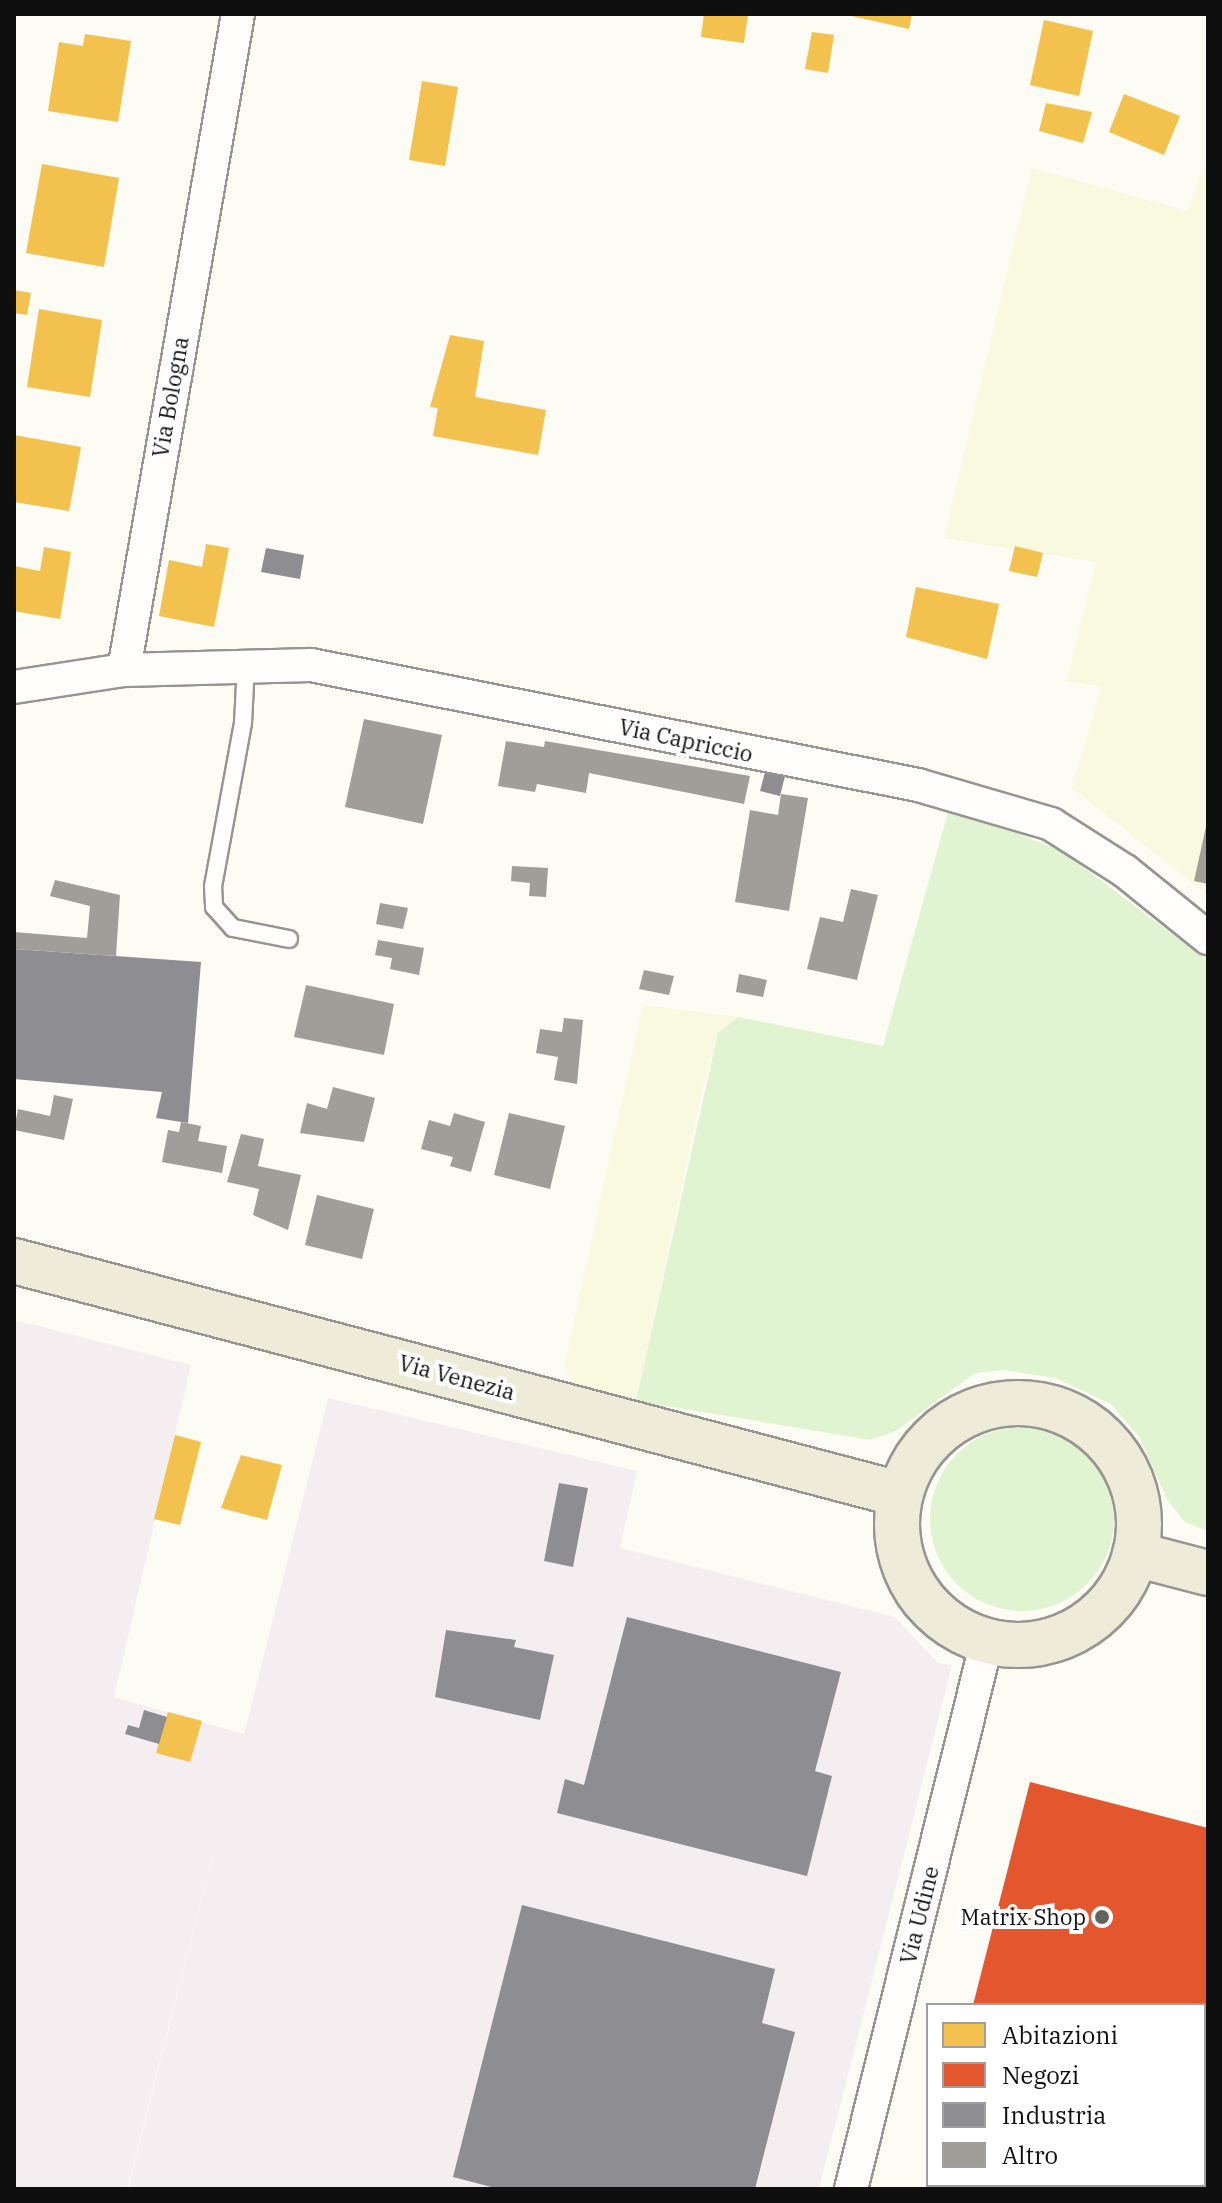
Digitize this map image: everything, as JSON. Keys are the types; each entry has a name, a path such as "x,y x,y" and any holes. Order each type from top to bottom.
{"main road":[{"name":"Via Venezia","path":"14,1261 899,1494"},
{"path":"1010,1402 1048,1406 1083,1421 1112,1446 1125,1468 1140,1516 1135,1554 1120,1590 1095,1618 1073,1631 1025,1645 987,1641 957,1630 913,1586 898,1541 899,1494 914,1459 951,1424 973,1411 1010,1402"},
{"path":"1135,1554 1208,1573"}],"street":[{"name":"Via Bologna","path":"124,670 238,14"},
{"name":"Via Capriccio","path":"124,670 246,664 311,665 372,673 973,798 1029,815 1079,839 1208,938"},
{"path":"14,687 124,670"},
{"name":"Via Udine","path":"851,2189 987,1641"}],"lane":[{"path":"246,664 243,723 213,886 214,907 233,928 289,939"}],"shaded area":[{"path":"14,1320 191,1365 114,1697 244,1734 328,1398 637,1471 620,1548 895,1617 938,1663 952,1665 819,2189 128,2189 223,1815 127,2189 14,2189"}],"green space":[{"path":"1208,156 1208,895 1072,788 1102,686 1067,681 1096,562 944,538 1032,168 1187,211"},
{"path":"950,805 1063,852 1208,961 1208,1531 1185,1522 1167,1499 1139,1437 1111,1404 1055,1378 1003,1370 975,1373 896,1431 870,1440 636,1401 718,1033 738,1017 883,1046"},
{"path":"643,1005 738,1017 718,1033 702,1090 636,1401 574,1391 565,1363"},
{"path":"1022,1427 1057,1434 1087,1454 1107,1484 1114,1519 1107,1554 1087,1584 1057,1604 1022,1611 987,1604 957,1584 937,1554 930,1519 937,1484 957,1454 987,1434"}],"building: Abitazioni":[{"path":"704,14 748,14 744,43 701,37"},
{"path":"843,14 912,14 909,29"},
{"path":"1044,20 1093,31 1079,96 1030,85"},
{"path":"812,32 834,35 828,73 805,69"},
{"path":"85,34 131,41 118,122 48,111 59,42 83,46"},
{"path":"422,81 458,87 445,166 409,160"},
{"path":"1124,94 1180,116 1164,155 1109,132"},
{"path":"1046,103 1092,112 1083,143 1039,131"},
{"path":"42,164 119,178 104,267 26,253"},
{"path":"14,290 31,293 27,315 14,313"},
{"path":"39,309 102,320 90,397 27,387"},
{"path":"450,335 484,341 475,397 546,410 538,455 433,436 438,408 430,407"},
{"path":"14,435 81,447 69,511 14,502"},
{"path":"206,544 229,548 214,627 159,616 169,560 202,567"},
{"path":"1015,546 1043,553 1037,577 1009,571"},
{"path":"44,547 71,552 60,619 14,611 14,566 40,571"},
{"path":"916,587 999,604 987,659 906,637"},
{"path":"175,1435 201,1442 180,1525 154,1519"},
{"path":"241,1455 282,1465 267,1520 221,1508"},
{"path":"168,1712 202,1721 190,1762 156,1753"}],"building: Negozi":[{"name":"Matrix Shop","path":"1030,1782 1208,1828 1208,2189 926,2189 1206,2187 1206,2003 974,2003"}],"building: Industria":[{"path":"266,548 304,555 300,579 261,572"},
{"path":"765,772 785,776 780,796 760,791"},
{"path":"14,949 201,962 188,1123 156,1118 162,1092 14,1079"},
{"path":"559,1483 588,1488 573,1567 544,1561"},
{"path":"627,1617 841,1672 815,1771 832,1776 807,1876 557,1813 565,1779 584,1785"},
{"path":"446,1630 516,1640 514,1647 554,1655 540,1720 435,1697"},
{"path":"144,1710 167,1717 159,1744 125,1734 128,1725 139,1728"},
{"path":"522,1905 775,1969 762,2023 795,2032 755,2189 499,2189 453,2177"}],"building: Altro":[{"path":"364,719 442,735 423,824 345,807"},
{"path":"506,741 544,747 545,741 750,776 744,804 589,773 586,793 537,784 535,792 498,786"},
{"path":"781,794 808,798 789,911 735,902 750,810 778,815"},
{"path":"1208,822 1208,884 1194,881"},
{"path":"512,866 548,868 546,897 529,896 530,883 511,881"},
{"path":"55,880 120,895 116,956 14,949 14,932 87,938 90,906 50,896"},
{"path":"851,889 878,895 857,980 807,969 820,917 843,922"},
{"path":"380,903 408,908 403,929 376,924"},
{"path":"378,940 424,948 419,975 390,969 392,958 375,955"},
{"path":"644,970 674,976 669,995 639,989"},
{"path":"739,974 767,980 763,997 736,992"},
{"path":"306,985 394,1004 384,1055 294,1037"},
{"path":"564,1018 583,1020 577,1084 554,1080 558,1057 536,1053 540,1029 562,1032"},
{"path":"333,1087 375,1098 364,1142 300,1133 307,1103 327,1109"},
{"path":"54,1095 73,1099 64,1140 14,1130 18,1109 50,1116"},
{"path":"454,1113 485,1122 471,1172 450,1166 453,1157 421,1149 429,1120 450,1126"},
{"path":"509,1113 565,1126 550,1189 494,1175"},
{"path":"181,1122 201,1126 198,1141 227,1146 222,1173 162,1162 168,1130 179,1132"},
{"path":"241,1134 264,1139 258,1166 301,1175 288,1230 253,1215 259,1189 227,1182"},
{"path":"317,1195 374,1209 362,1259 305,1245"}],"place":[{"name":"Matrix Shop","path":"1102,1917"}]}
